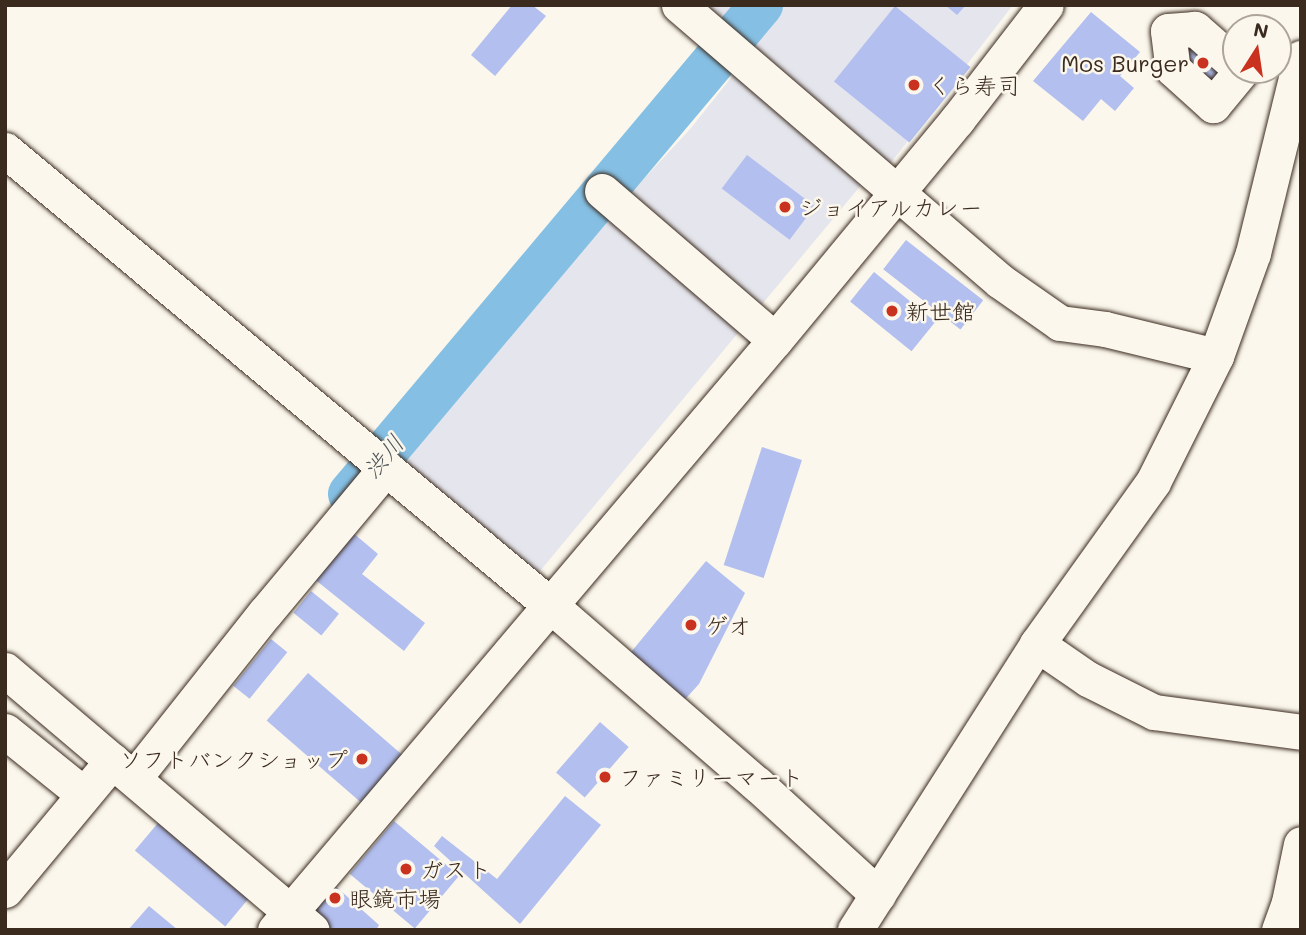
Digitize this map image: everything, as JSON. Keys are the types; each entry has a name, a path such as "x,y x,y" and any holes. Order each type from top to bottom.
{"street":[{"path":"678,5 1000,281 1060,323 1105,329 1216,356"},
{"path":"5,670 122,769 293,924 550,605 957,120 1046,5"},
{"path":"1222,53 1195,29 1168,32 1173,69 1213,105 1230,84"},
{"path":"855,930 1037,644 1153,482 1216,356 1253,253 1301,58"},
{"path":"5,150 550,605 757,783 878,895"},
{"path":"606,195 775,340"},
{"path":"5,890 82,793 122,769 265,613 380,464"},
{"path":"1037,644 1088,679 1154,712 1301,732"},
{"path":"7,737 82,793"},
{"path":"1279,930 1289,902 1301,844"}],"shaded area":[{"path":"689,5 1013,5 890,164"},
{"path":"738,69 867,178 535,577 397,465 614,211 691,128"}],"building":[{"path":"512,5 532,5 546,16 495,76 471,55"},
{"path":"945,5 966,5 957,15"},
{"path":"895,6 970,67 909,142 834,81"},
{"path":"1091,12 1140,52 1120,76 1134,88 1115,111 1101,99 1083,121 1033,81"},
{"name":"Mos Burger","path":"1193,36 1222,61 1222,79 1212,84 1175,55"},
{"path":"747,155 815,206 790,240 722,189"},
{"path":"906,240 983,300 960,329 883,269"},
{"name":"新世館","path":"874,272 935,322 911,351 850,302"},
{"path":"762,447 802,460 764,578 724,565"},
{"path":"352,532 378,554 362,574 425,623 404,651 313,578"},
{"name":"ゲオ","path":"706,561 745,593 699,684 678,707 627,657"},
{"path":"311,591 339,614 321,635 293,613"},
{"path":"271,639 287,652 250,699 233,686"},
{"path":"308,673 406,758 365,806 267,721"},
{"path":"600,722 629,747 585,797 556,773"},
{"path":"565,796 601,825 520,924 434,846 442,836 497,879"},
{"path":"394,821 459,876 415,928 350,874"},
{"path":"158,823 248,899 225,926 135,851"},
{"name":"眼鏡市場","path":"332,883 379,925 376,930 329,930 309,913"},
{"path":"149,906 178,930 128,930"}],"waterway":[{"name":"渋川","path":"350,494 761,5"}],"place":[{"name":"Mos Burger","path":"1203,63"},
{"name":"くら寿司","path":"914,85"},
{"name":"ジョイアルカレー","path":"785,207"},
{"name":"新世館","path":"892,311"},
{"name":"ゲオ","path":"691,625"},
{"name":"ソフトバンクショップ","path":"362,759"},
{"name":"ファミリーマート","path":"605,777"},
{"name":"ガスト","path":"406,869"},
{"name":"眼鏡市場","path":"335,898"}]}
